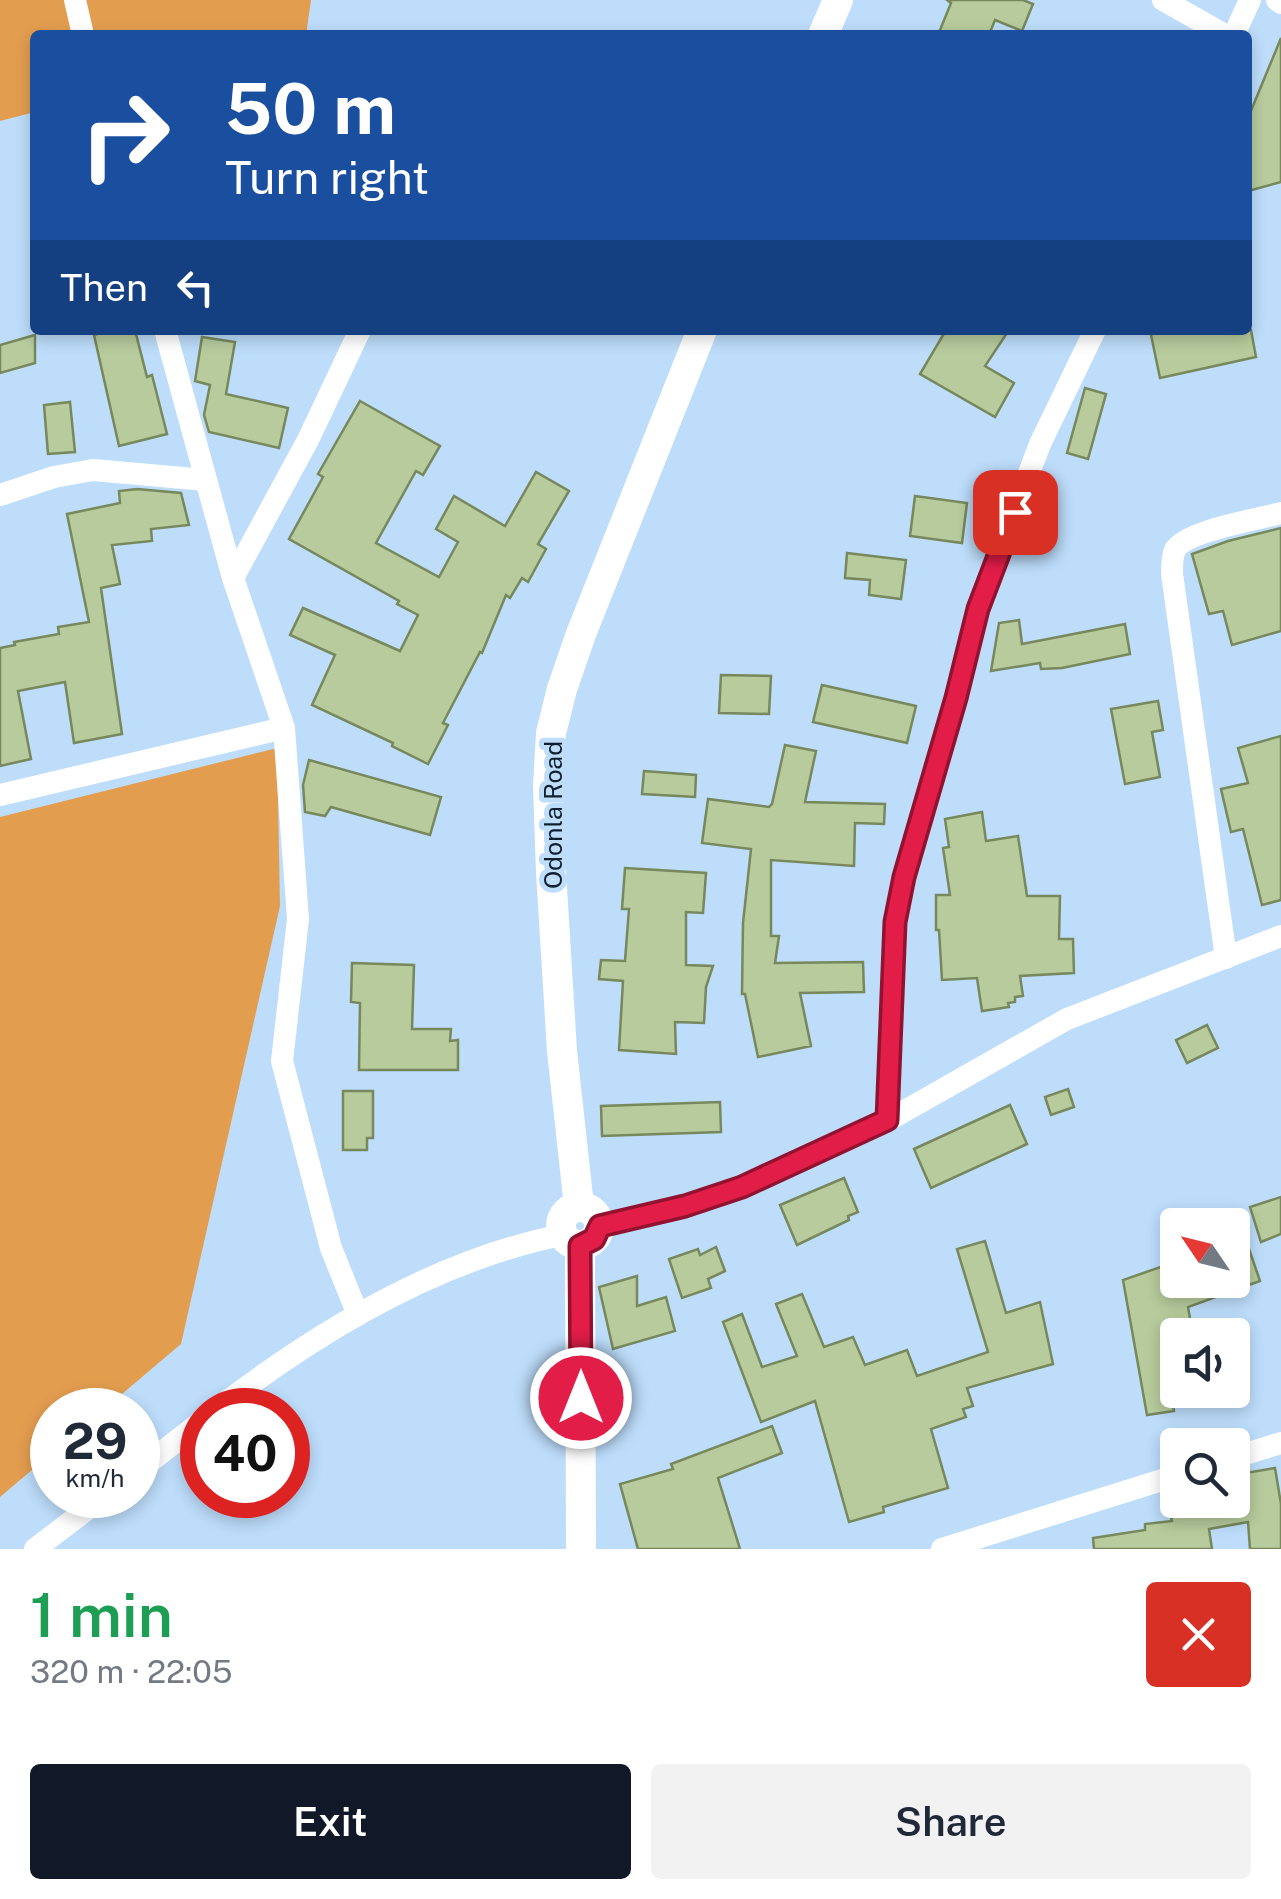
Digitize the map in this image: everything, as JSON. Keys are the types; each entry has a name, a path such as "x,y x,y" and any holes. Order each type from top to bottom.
{"street":[{"path":"75,0 82,30"},
{"path":"825,30 838,0"},
{"path":"1163,0 1217,30"},
{"path":"1236,30 1250,0"},
{"path":"166,335 233,578 284,728 298,919 282,1062 331,1248 358,1316"},
{"path":"233,578 317,423 358,335"},
{"name":"Odonla Road","path":"581,1549 580,1228 562,1051 551,872 548,786 552,733 581,634 700,335"},
{"path":"887,1120 895,922 904,877 978,609 1040,444 1093,335"},
{"path":"0,495 54,476 93,470 206,480"},
{"path":"1226,958 1172,574 1174,551 1199,535 1281,512"},
{"path":"0,795 284,728"},
{"path":"245,1388 358,1316 440,1274 523,1243 685,1206 742,1187 887,1120 1068,1019 1281,936"},
{"path":"160,1453 180,1437"},
{"path":"1250,1452 1281,1442"},
{"path":"942,1549 1160,1481"},
{"path":"36,1549 76,1518"}],"shaded area":[{"path":"0,0 311,0 307,30 30,30 30,113 0,121"},
{"path":"277,748 280,906 181,1344 129,1388 30,1388 30,1472 0,1497 0,817"}],"building":[{"path":"947,0 1023,0 1033,4 1022,30 995,20 991,30 940,30 951,3"},
{"path":"1281,38 1281,182 1252,190 1252,108"},
{"path":"35,335 35,363 0,373 0,345"},
{"path":"94,335 136,335 147,377 152,375 167,434 119,446"},
{"path":"943,335 1006,335 985,366 1014,383 995,417 920,374"},
{"path":"1151,335 1252,335 1256,357 1160,378"},
{"path":"202,337 235,342 226,394 288,408 279,448 209,432 204,415 210,385 195,381"},
{"path":"1085,388 1106,394 1088,459 1067,453"},
{"path":"360,401 440,446 423,475 416,471 376,543 439,577 458,542 436,529 454,496 505,526 536,472 569,491 538,544 546,549 528,582 522,578 510,598 506,595 482,653 443,723 448,725 428,764 312,705 335,655 290,635 303,608 400,651 418,615 289,539 323,477 318,474"},
{"path":"70,402 75,452 48,454 44,405"},
{"path":"119,491 181,493 189,525 151,529 152,541 112,545 120,584 101,588 122,734 74,743 65,682 18,691 31,759 0,766 0,648 59,634 58,627 89,622 67,514 120,503"},
{"path":"915,496 967,503 962,543 910,536"},
{"path":"1281,528 1281,631 1232,645 1223,611 1209,614 1192,554"},
{"path":"847,553 906,560 901,599 869,595 870,580 845,578"},
{"path":"1019,620 1022,644 1125,624 1130,654 1062,668 1041,669 1040,663 991,671 999,623"},
{"path":"721,675 771,676 769,714 719,713"},
{"path":"822,685 916,706 907,743 813,722"},
{"path":"1158,701 1163,730 1152,732 1160,777 1125,784 1111,709"},
{"path":"1281,736 1281,900 1262,905 1243,829 1231,832 1221,789 1248,783 1238,748"},
{"path":"785,745 816,751 805,802 885,804 884,824 855,823 854,866 771,860 771,936 779,936 775,963 863,962 864,992 800,993 811,1046 758,1057 742,994 743,923 751,849 702,843 708,799 769,807 772,804"},
{"path":"309,760 441,797 430,835 331,807 325,816 305,812 303,785"},
{"path":"644,771 696,775 695,797 642,794"},
{"path":"982,812 986,841 1018,836 1027,896 1060,896 1059,939 1073,939 1074,973 1020,976 1023,996 1015,997 1009,1007 982,1011 977,978 942,980 936,895 950,895 943,848 949,847 945,819"},
{"path":"625,868 706,873 703,913 686,912 686,965 713,966 706,987 704,1023 675,1022 676,1054 619,1050 623,981 599,979 601,960 625,961 629,909 622,909"},
{"path":"352,963 414,965 412,1029 451,1029 450,1041 458,1040 458,1070 359,1070 360,1003 351,1002"},
{"path":"1207,1025 1218,1048 1187,1063 1176,1040"},
{"path":"1068,1089 1074,1107 1051,1115 1045,1097"},
{"path":"343,1091 373,1091 373,1138 367,1138 367,1150 343,1150"},
{"path":"720,1102 721,1132 602,1136 601,1106"},
{"path":"1010,1105 1027,1144 931,1188 914,1149"},
{"path":"844,1178 858,1212 797,1245 780,1205"},
{"path":"1281,1197 1281,1234 1261,1242 1250,1207"},
{"path":"985,1241 1006,1313 1040,1302 1053,1364 967,1388 973,1406 963,1409 966,1417 931,1429 948,1488 883,1507 884,1512 849,1522 815,1401 761,1422 723,1322 742,1314 762,1367 797,1356 776,1304 802,1294 824,1347 853,1337 865,1365 907,1350 917,1376 988,1352 957,1249"},
{"path":"716,1247 725,1271 708,1279 711,1288 682,1298 669,1259 698,1249 700,1255"},
{"path":"1250,1252 1260,1281 1250,1285"},
{"path":"1160,1267 1160,1298 1213,1298 1188,1307 1190,1318 1160,1318 1160,1408 1174,1411 1147,1415 1123,1280"},
{"path":"637,1276 637,1306 666,1297 675,1331 613,1349 599,1287"},
{"path":"772,1426 782,1453 718,1478 740,1549 638,1549 620,1484 673,1469 671,1464"},
{"path":"1275,1468 1281,1504 1281,1549 1250,1549 1248,1522 1209,1529 1212,1549 1094,1549 1093,1538 1145,1530 1145,1524 1172,1521 1171,1518 1250,1518 1250,1472"}],"route":[{"path":"581,1398 580,1246 594,1239 600,1226 685,1206 742,1187 887,1120 895,922 904,877 978,609 1015,512"}]}
